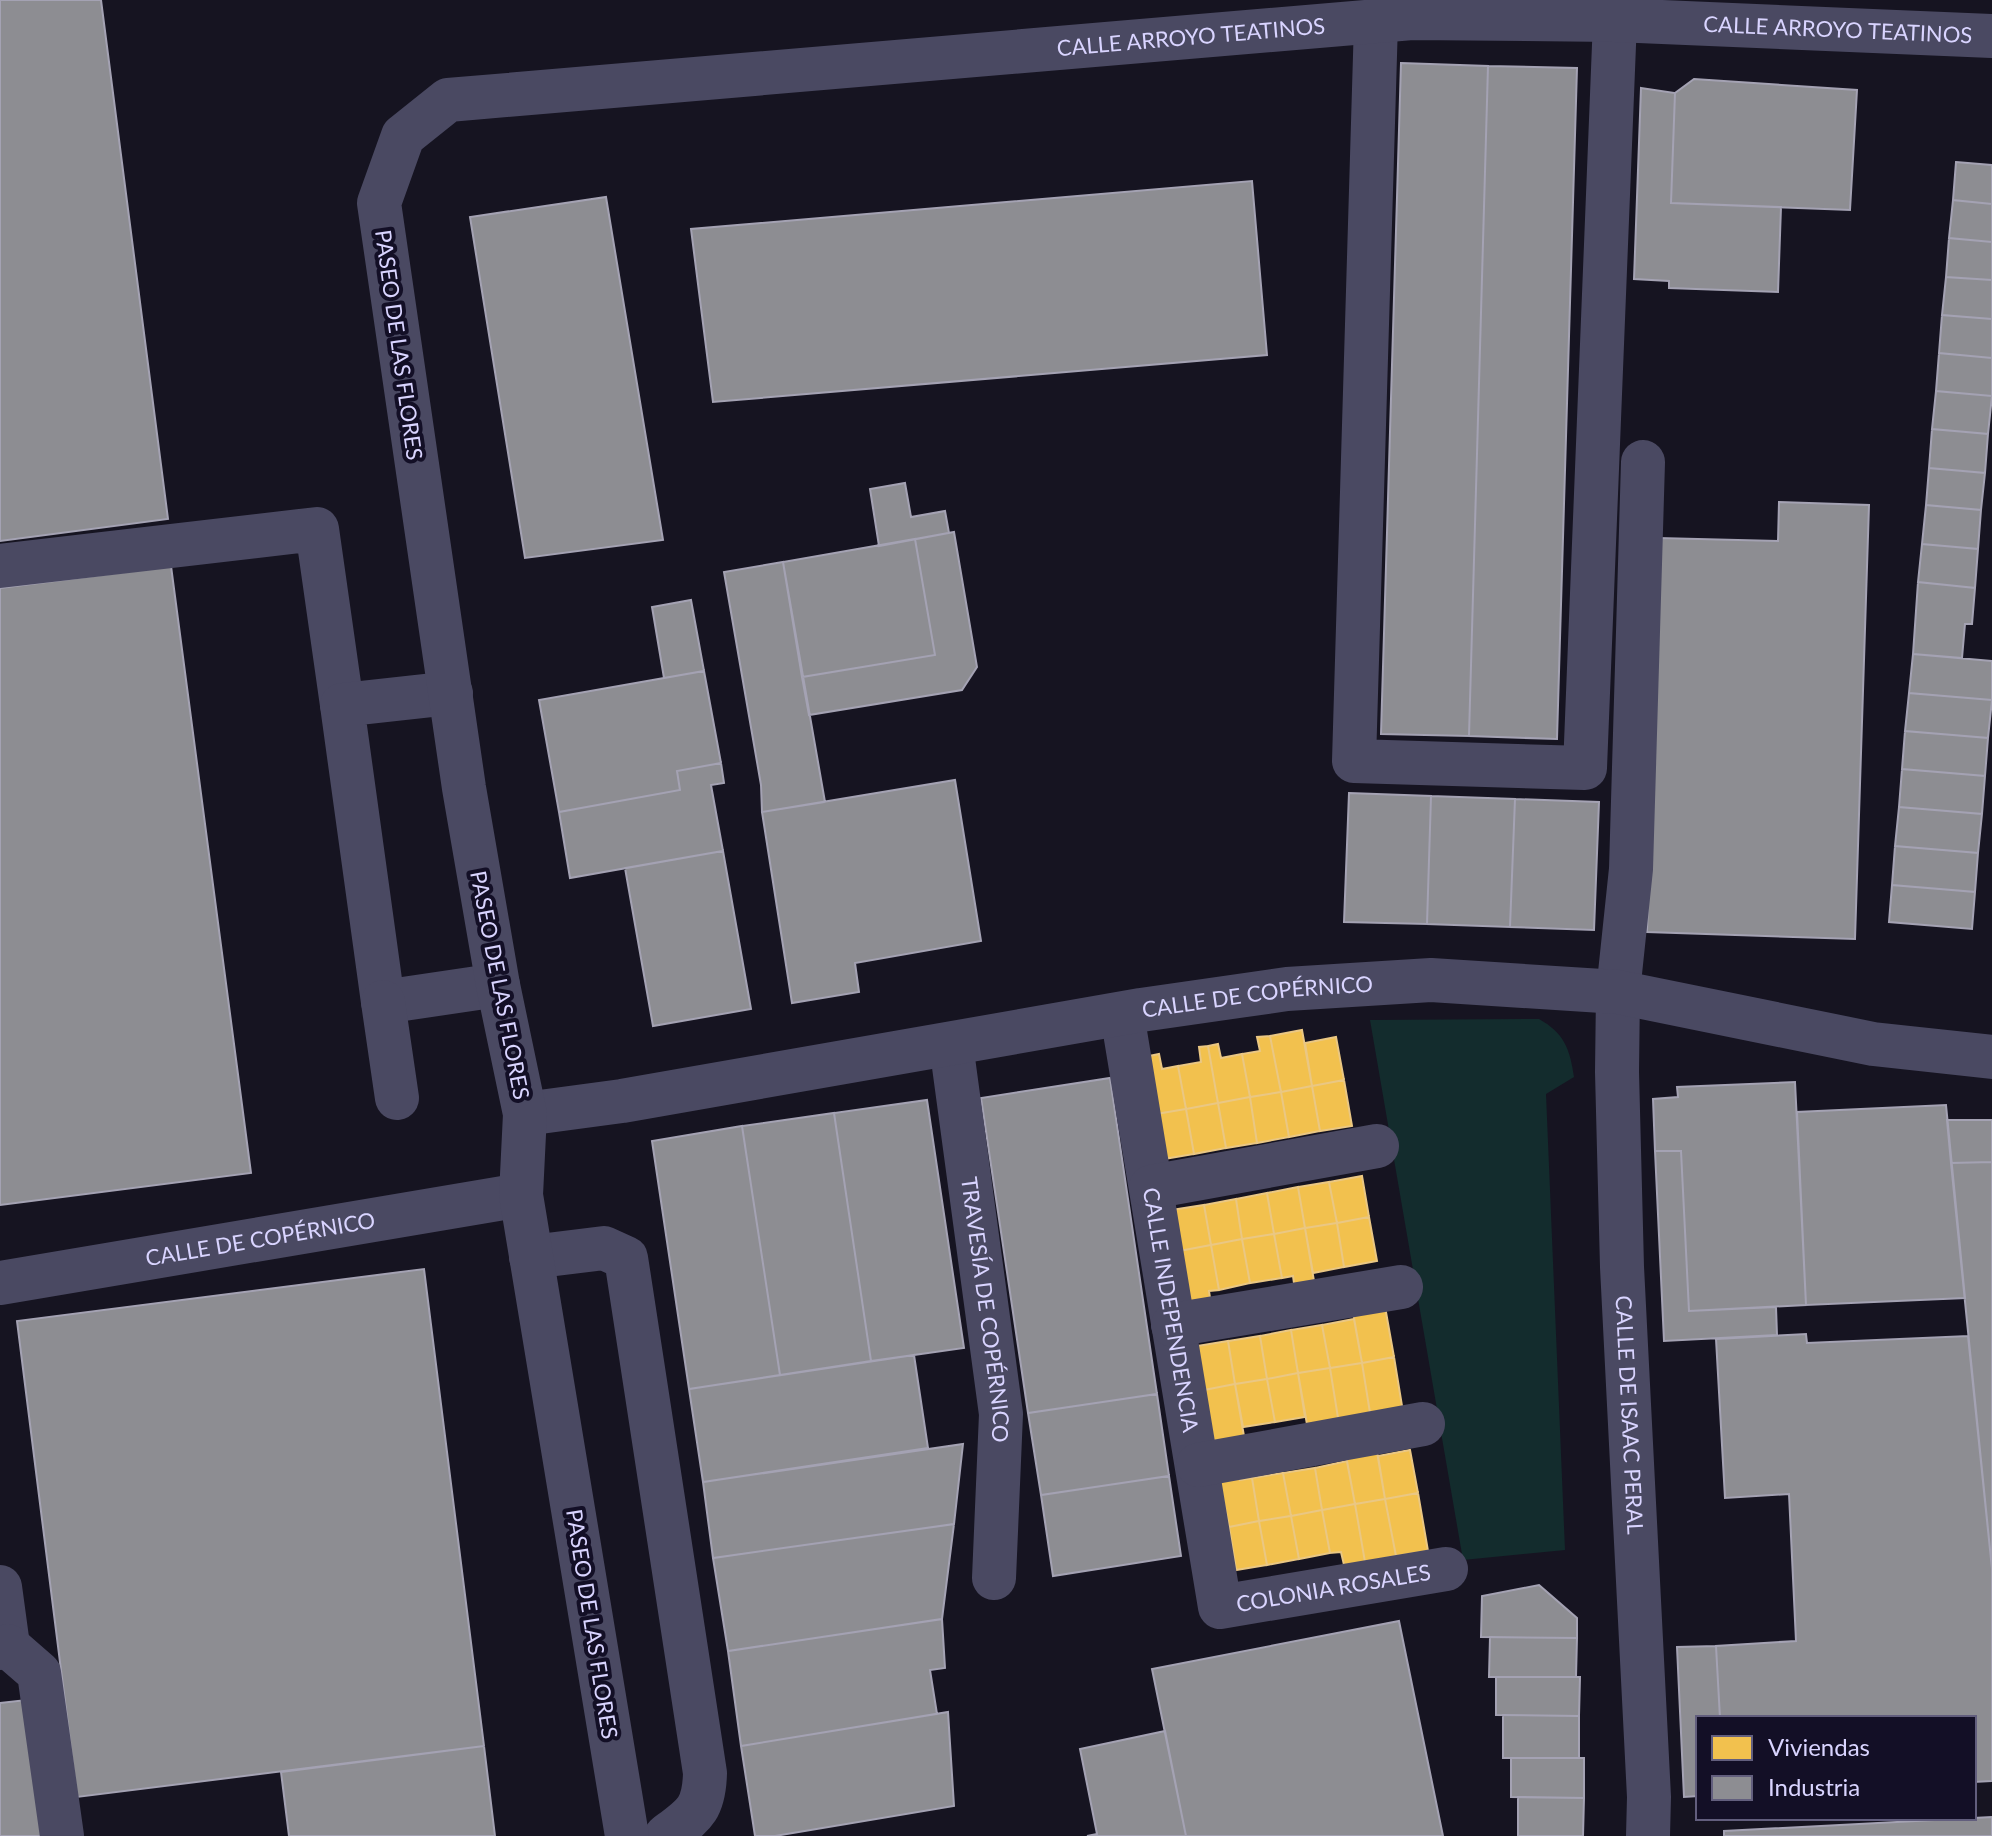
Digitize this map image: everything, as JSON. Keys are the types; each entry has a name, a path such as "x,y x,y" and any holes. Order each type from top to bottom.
{"street":[{"name":"CALLE ARROYO TEATINOS","path":"403,136 448,100 1412,18 1615,20 1992,36"},
{"path":"1376,22 1354,761 1585,768 1615,20"},
{"name":"PASEO DE LAS FLORES","path":"403,136 379,203 451,693 498,985 525,1114 521,1195 627,1836"},
{"name":"CALLE DE ISAAC PERAL","path":"1643,462 1631,869 1618,992 1622,1267 1649,1797 1648,1836"},
{"path":"0,566 317,529 397,1098"},
{"path":"342,705 451,693"},
{"name":"CALLE DE COPÉRNICO","path":"525,1114 1287,989 1431,980 1618,992 1873,1044 1992,1057"},
{"path":"383,1002 498,985"},
{"name":"CALLE INDEPENDENCIA","path":"1122,1014 1220,1607"},
{"name":"TRAVESÍA DE COPÉRNICO","path":"951,1044 1001,1414 994,1578"},
{"path":"1151,1187 1377,1146"},
{"name":"CALLE DE COPÉRNICO","path":"0,1283 521,1195"},
{"path":"531,1257 604,1248 626,1258 705,1773 704,1797 695,1814 666,1836"},
{"path":"1173,1325 1401,1287"},
{"path":"1198,1465 1423,1424"},
{"name":"COLONIA ROSALES","path":"1220,1607 1446,1569"},
{"path":"0,1587 4,1647 39,1673 62,1836"}],"green space":[{"path":"1539,1019 1560,1036 1574,1077 1546,1094 1565,1550 1463,1560 1370,1020"}],"building: Viviendas":[{"path":"1302,1030 1312,1086 1281,1092 1270,1036"},
{"path":"1270,1036 1281,1092 1250,1097 1242,1054 1260,1051 1257,1037"},
{"path":"1336,1037 1344,1080 1312,1086 1305,1043"},
{"path":"1218,1044 1221,1058 1242,1054 1250,1097 1218,1103 1208,1046"},
{"path":"1208,1046 1218,1103 1186,1109 1178,1066 1201,1062 1199,1047"},
{"path":"1159,1054 1162,1069 1178,1066 1186,1109 1156,1114 1144,1057"},
{"path":"1344,1080 1352,1126 1320,1131 1312,1086"},
{"path":"1312,1086 1320,1131 1289,1137 1281,1092"},
{"path":"1281,1092 1289,1137 1257,1143 1250,1097"},
{"path":"1250,1097 1257,1143 1226,1148 1218,1103"},
{"path":"1218,1103 1226,1148 1194,1154 1186,1109"},
{"path":"1186,1109 1194,1154 1164,1159 1156,1114"},
{"path":"1362,1176 1369,1217 1337,1223 1329,1182"},
{"path":"1329,1182 1337,1223 1305,1228 1298,1187"},
{"path":"1298,1187 1305,1228 1274,1234 1267,1193"},
{"path":"1267,1193 1274,1234 1242,1239 1236,1199"},
{"path":"1236,1199 1242,1239 1211,1245 1204,1205"},
{"path":"1204,1205 1211,1245 1179,1251 1171,1210"},
{"path":"1369,1217 1377,1261 1344,1267 1337,1223"},
{"path":"1337,1223 1344,1267 1313,1273 1305,1228"},
{"path":"1305,1228 1315,1287 1295,1290 1293,1276 1282,1278 1274,1234"},
{"path":"1274,1234 1282,1278 1250,1283 1242,1239"},
{"path":"1242,1239 1250,1283 1219,1290 1211,1245"},
{"path":"1211,1245 1219,1290 1209,1291 1211,1305 1190,1309 1179,1251"},
{"path":"1384,1301 1394,1357 1362,1363 1352,1307"},
{"path":"1354,1319 1362,1363 1330,1368 1322,1325"},
{"path":"1322,1325 1330,1368 1298,1373 1291,1330"},
{"path":"1291,1330 1298,1373 1267,1379 1260,1336"},
{"path":"1260,1336 1267,1379 1235,1384 1228,1341"},
{"path":"1228,1341 1235,1384 1204,1390 1197,1346"},
{"path":"1394,1357 1403,1412 1371,1419 1362,1363"},
{"path":"1362,1363 1371,1419 1339,1424 1330,1368"},
{"path":"1330,1368 1339,1424 1308,1430 1298,1373"},
{"path":"1298,1373 1305,1417 1275,1422 1267,1379"},
{"path":"1267,1379 1275,1422 1243,1427 1235,1384"},
{"path":"1235,1384 1245,1442 1215,1447 1204,1390"},
{"path":"1376,1446 1385,1499 1355,1504 1345,1451"},
{"path":"1410,1450 1418,1493 1385,1499 1378,1456"},
{"path":"1347,1461 1355,1504 1322,1510 1315,1468"},
{"path":"1315,1468 1322,1510 1291,1516 1283,1473"},
{"path":"1239,1470 1240,1480 1252,1478 1259,1521 1229,1527 1218,1474"},
{"path":"1283,1473 1291,1516 1259,1521 1252,1478"},
{"path":"1418,1493 1428,1551 1396,1556 1385,1499"},
{"path":"1385,1499 1396,1556 1365,1562 1355,1504"},
{"path":"1355,1504 1365,1562 1344,1565 1341,1552 1330,1553 1322,1510"},
{"path":"1322,1510 1330,1553 1299,1559 1291,1516"},
{"path":"1291,1516 1299,1559 1267,1565 1259,1521"},
{"path":"1259,1521 1267,1565 1236,1570 1229,1527"}],"building: Industria":[{"path":"0,0 101,0 168,519 0,541"},
{"path":"1401,63 1488,66 1469,736 1381,734"},
{"path":"1488,66 1577,68 1557,739 1469,736"},
{"path":"1694,79 1857,90 1850,210 1671,203 1675,93"},
{"path":"1641,88 1675,93 1671,203 1781,207 1778,292 1669,288 1669,281 1634,279"},
{"path":"1956,162 1992,165 1992,204 1953,200"},
{"path":"1252,181 1267,355 713,402 691,229"},
{"path":"606,197 663,540 525,558 470,217"},
{"path":"1953,200 1992,204 1992,242 1949,238"},
{"path":"1949,238 1992,242 1992,280 1946,277"},
{"path":"1946,277 1992,280 1992,319 1942,315"},
{"path":"1942,315 1992,319 1992,358 1939,353"},
{"path":"1939,353 1992,358 1992,396 1936,391"},
{"path":"1936,391 1992,396 1988,434 1932,429"},
{"path":"1932,429 1988,434 1985,473 1929,468"},
{"path":"1929,468 1985,473 1981,510 1926,505"},
{"path":"905,483 911,517 945,511 949,533 879,546 870,489"},
{"path":"1779,502 1869,505 1855,939 1647,932 1659,538 1778,541"},
{"path":"1926,505 1981,510 1978,549 1922,544"},
{"path":"954,532 977,667 962,690 809,715 802,677 935,655 915,539"},
{"path":"915,539 935,655 802,677 783,562"},
{"path":"1922,544 1978,549 1975,588 1918,582"},
{"path":"783,562 825,802 762,812 761,785 724,572"},
{"path":"171,566 251,1173 0,1205 0,588"},
{"path":"1918,582 1975,588 1972,624 1965,624 1962,658 1913,654"},
{"path":"691,600 704,671 664,678 652,607"},
{"path":"1913,654 1992,661 1992,700 1909,693"},
{"path":"704,671 721,763 677,771 680,790 559,812 539,700"},
{"path":"1909,693 1992,700 1988,738 1905,731"},
{"path":"1905,731 1988,738 1985,776 1902,769"},
{"path":"721,763 724,783 711,785 723,851 570,878 559,812 680,790 677,771"},
{"path":"1902,769 1985,776 1982,814 1899,807"},
{"path":"955,780 981,941 855,963 859,992 792,1003 762,812"},
{"path":"1349,793 1431,796 1427,924 1344,922"},
{"path":"1431,796 1515,799 1510,927 1427,924"},
{"path":"1515,799 1599,802 1594,930 1510,927"},
{"path":"1899,807 1982,814 1978,853 1895,846"},
{"path":"1895,846 1978,853 1975,892 1892,885"},
{"path":"723,851 751,1009 653,1026 625,868"},
{"path":"1892,885 1975,892 1972,929 1889,922"},
{"path":"1110,1078 1157,1394 1028,1413 981,1098"},
{"path":"1795,1082 1806,1305 1689,1311 1681,1151 1655,1151 1653,1099 1678,1097 1677,1087"},
{"path":"927,1100 964,1348 871,1361 834,1113"},
{"path":"1946,1105 1965,1298 1806,1305 1797,1112"},
{"path":"834,1113 871,1361 780,1375 742,1126"},
{"path":"1947,1120 1992,1120 1992,1162 1951,1163"},
{"path":"742,1126 780,1375 689,1389 652,1141"},
{"path":"1655,1151 1681,1151 1689,1311 1776,1307 1777,1335 1664,1341"},
{"path":"1992,1162 1992,1569 1951,1163"},
{"path":"424,1269 484,1746 77,1797 17,1321"},
{"path":"1806,1334 1807,1343 1968,1336 1992,1569 1992,1781 1976,1782 1976,1716 1720,1716 1716,1646 1796,1641 1789,1494 1725,1498 1716,1339"},
{"path":"914,1355 928,1448 703,1482 689,1389"},
{"path":"1157,1394 1169,1476 1041,1495 1028,1413"},
{"path":"963,1444 954,1524 713,1558 703,1482"},
{"path":"1169,1476 1181,1556 1053,1576 1041,1495"},
{"path":"954,1524 942,1619 728,1651 713,1558"},
{"path":"1539,1585 1577,1618 1577,1638 1481,1637 1482,1596"},
{"path":"942,1619 945,1668 930,1670 937,1714 741,1746 728,1651"},
{"path":"1399,1621 1443,1836 1186,1836 1152,1669"},
{"path":"1490,1637 1577,1638 1576,1677 1489,1677"},
{"path":"1716,1646 1720,1716 1696,1716 1696,1796 1684,1797 1677,1647"},
{"path":"1496,1677 1580,1677 1579,1716 1496,1715"},
{"path":"26,1700 43,1836 0,1836 0,1703"},
{"path":"948,1712 954,1806 775,1836 755,1836 741,1746"},
{"path":"1503,1715 1579,1716 1579,1758 1503,1758"},
{"path":"1165,1731 1186,1836 1087,1836 1097,1834 1080,1749"},
{"path":"484,1746 495,1836 289,1836 281,1772"},
{"path":"1511,1758 1584,1758 1584,1798 1511,1797"},
{"path":"1518,1797 1584,1798 1583,1836 1518,1836"},
{"path":"1992,1817 1992,1836 1724,1836 1724,1831"}]}
